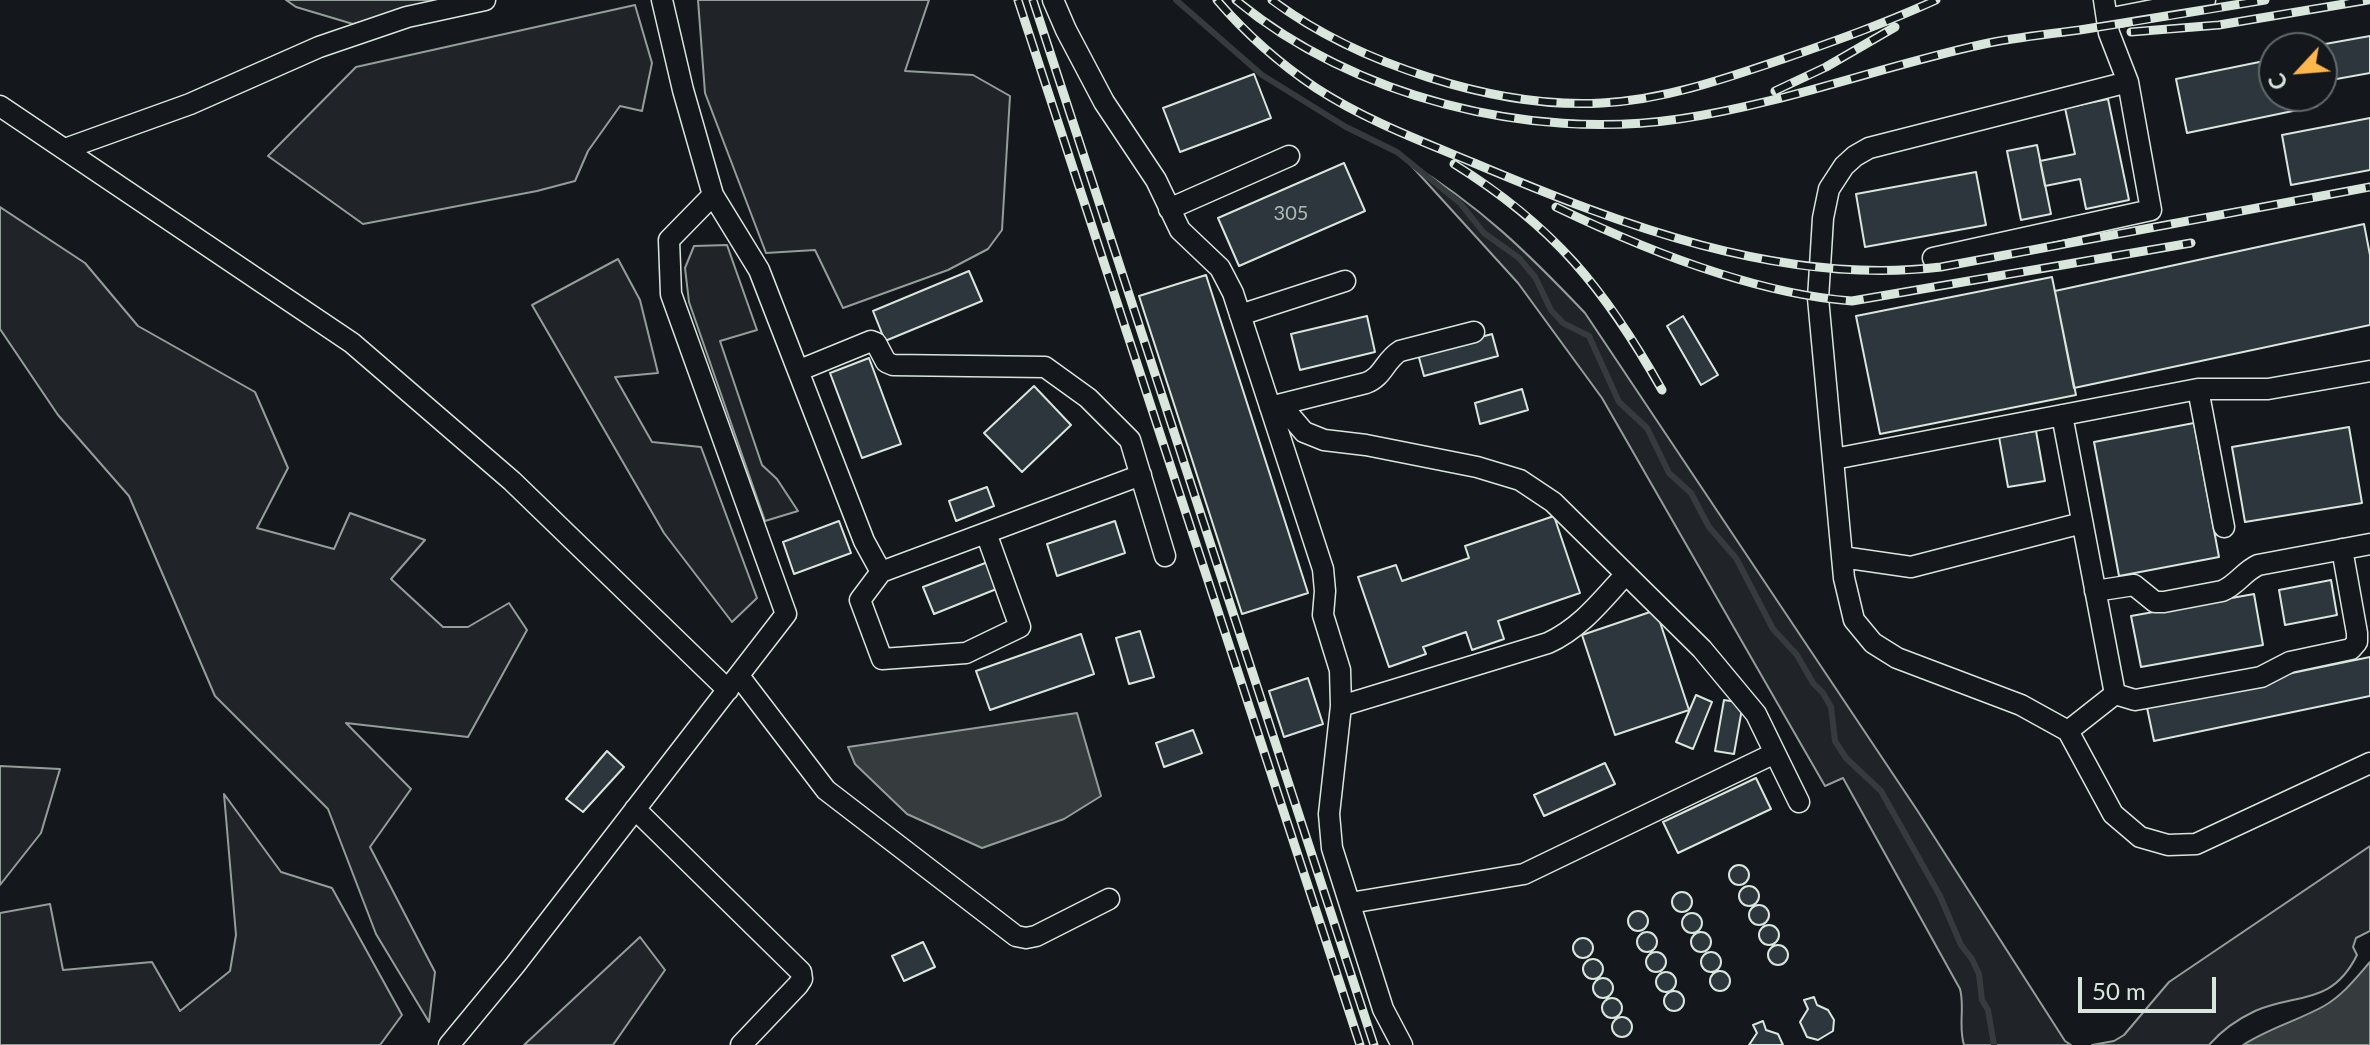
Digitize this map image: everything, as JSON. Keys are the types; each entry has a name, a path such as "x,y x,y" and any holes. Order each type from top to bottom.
{"street":[{"path":"65,149 190,104 319,47 407,17 485,0"},
{"path":"662,0 683,90 713,195 759,270 864,541 881,572"},
{"path":"1053,0 1104,102 1156,180 1180,230 1228,279 1276,406 1323,569 1323,615 1340,670 1341,706 1329,814 1332,848 1383,1009 1402,1045"},
{"path":"1933,258 2151,210 2128,82 2109,33 2105,9 2205,0"},
{"path":"2128,82 1869,148 1855,156 1836,177 1825,202 1818,298 1844,578 1854,620 1873,643 1897,658 2021,705 2068,731 2113,814 2140,837 2168,845 2196,844 2370,763"},
{"path":"0,106 352,343 512,481 733,683 826,790 1016,936 1036,936 1109,899"},
{"path":"1169,209 1289,156"},
{"path":"449,1045 515,965 786,614 671,294 669,240 713,195"},
{"path":"1240,315 1345,281"},
{"path":"1276,406 1366,383 1380,376 1393,355 1400,351 1474,332"},
{"path":"800,370 871,341 876,343 886,362 893,365 1045,367 1088,398 1130,440 1165,556"},
{"path":"1834,459 2198,389 2268,389 2370,371"},
{"path":"2198,389 2224,527"},
{"path":"1276,406 1304,432 1324,440 1477,467 1520,480 1553,502 1702,649 1756,714 1799,802"},
{"path":"2062,415 2115,694"},
{"path":"986,533 1020,627 966,653 882,659 860,600 881,572 1141,475"},
{"path":"1842,557 1911,567 2082,523"},
{"path":"2095,591 2134,585 2155,602 2164,602 2231,588 2248,570 2258,565 2370,544"},
{"path":"2115,694 2135,700 2229,683 2268,675 2290,662 2351,649 2357,642 2357,633 2342,549"},
{"path":"1341,706 1557,639 1579,624 1626,574"},
{"path":"2068,731 2115,694"},
{"path":"1350,903 1524,874 1775,753"},
{"path":"635,809 801,972 802,979 798,985 741,1045"}],"shaded area":[{"path":"286,0 447,0 353,24 296,7"},
{"path":"698,0 929,0 905,71 973,75 1010,96 1002,230 988,249 948,270 843,308 815,250 766,253 705,93"},
{"path":"635,5 652,63 642,111 620,106 588,151 575,181 363,224 268,156 356,67"},
{"path":"1408,162 1458,195 1502,231 1585,313 1917,810 2065,1041 2071,1045 1964,1045 1960,989 1843,778 1825,786 1602,398 1518,283"},
{"path":"0,207 85,263 138,326 255,392 288,468 257,528 334,549 350,513 425,540 391,579 443,627 468,627 509,603 527,630 468,737 346,723 411,789 370,847 435,972 429,1022 376,934 328,809 215,696 129,496 58,415 0,329"},
{"path":"727,245 757,330 720,341 762,465 777,479 798,511 765,521 689,302 685,268 694,246"},
{"path":"618,259 640,300 658,373 615,377 652,442 701,447 757,598 732,622 664,533 532,305"},
{"path":"1077,713 1101,796 1064,819 982,848 907,814 855,764 848,747"},
{"path":"0,766 60,769 41,833 0,885"},
{"path":"224,794 281,872 332,888 402,1015 380,1045 0,1045 0,913 50,904 63,970 152,962 180,1011 230,971 236,935"},
{"path":"2370,846 2370,931 2356,938 2353,947 2357,955 2336,983 2312,995 2255,1011 2230,1026 2209,1045 2092,1045 2114,1041 2124,1035 2169,982"},
{"path":"640,937 665,970 613,1045 524,1045"},
{"path":"2370,962 2370,1045 2243,1045 2331,1002"}],"building":[{"path":"2370,36 2370,73 2338,79 2338,42"},
{"path":"2258,62 2258,112 2288,112 2187,133 2176,79"},
{"path":"1254,74 1271,118 1180,152 1163,108"},
{"path":"2108,99 2129,200 2086,209 2080,179 2045,186 2040,161 2075,154 2065,108"},
{"path":"2370,118 2370,170 2291,185 2282,135"},
{"path":"2037,145 2051,214 2021,220 2007,151"},
{"path":"1344,163 1365,211 1239,266 1218,218"},
{"path":"1976,172 1986,225 1865,247 1856,194"},
{"path":"2364,224 2370,255 2370,325 2074,388 2055,291"},
{"path":"969,271 982,301 885,341 873,311"},
{"path":"1206,275 1308,593 1242,614 1139,296"},
{"path":"2052,277 2076,395 1880,434 1856,316"},
{"path":"1367,316 1375,352 1300,370 1291,334"},
{"path":"1683,316 1718,375 1701,385 1667,326"},
{"path":"1492,334 1498,356 1424,376 1418,354"},
{"path":"869,358 901,444 862,458 830,373"},
{"path":"1034,386 1071,425 1022,472 984,433"},
{"path":"1522,389 1528,410 1480,424 1475,403"},
{"path":"2194,423 2219,557 2119,576 2094,442"},
{"path":"2349,427 2362,503 2245,522 2232,447"},
{"path":"2036,431 2045,481 2008,487 1999,437"},
{"path":"987,487 994,506 956,521 949,501"},
{"path":"1554,516 1580,593 1498,621 1504,639 1472,650 1466,632 1423,647 1426,654 1389,667 1358,577 1396,565 1402,581 1469,558 1465,546"},
{"path":"839,521 851,553 794,574 783,542"},
{"path":"1115,521 1125,553 1057,576 1047,544"},
{"path":"993,560 1004,586 934,614 923,587"},
{"path":"2331,580 2337,615 2285,625 2279,590"},
{"path":"2254,594 2263,645 2141,667 2131,616"},
{"path":"1656,610 1689,710 1615,735 1582,635"},
{"path":"1140,631 1154,677 1129,684 1116,638"},
{"path":"1081,634 1094,674 990,710 976,671"},
{"path":"2370,657 2370,696 2154,741 2146,703"},
{"path":"1308,678 1323,724 1284,737 1269,691"},
{"path":"1696,695 1712,702 1693,749 1676,742"},
{"path":"1724,700 1743,703 1734,754 1715,751"},
{"path":"1193,730 1202,753 1164,767 1156,743"},
{"path":"607,751 624,767 583,812 566,799"},
{"path":"1605,763 1615,784 1544,816 1534,795"},
{"path":"1756,778 1771,809 1678,853 1663,822"},
{"path":"1739,865 1746,868 1749,875 1746,882 1739,885 1732,882 1729,875 1732,868"},
{"path":"1749,886 1756,889 1759,896 1756,903 1749,906 1742,903 1739,896 1742,889"},
{"path":"1682,892 1689,895 1692,902 1689,909 1682,912 1675,909 1672,902 1675,895"},
{"path":"1759,905 1766,908 1769,915 1766,922 1759,925 1752,922 1749,915 1752,908"},
{"path":"1638,911 1645,914 1648,921 1645,928 1638,931 1631,928 1628,921 1631,914"},
{"path":"1692,913 1699,916 1702,923 1699,930 1692,933 1685,930 1682,923 1685,916"},
{"path":"1769,925 1776,928 1779,935 1776,942 1769,945 1762,942 1759,935 1762,928"},
{"path":"1647,932 1654,935 1657,942 1654,949 1647,952 1640,949 1637,942 1640,935"},
{"path":"1701,932 1708,935 1711,942 1708,949 1701,952 1694,949 1691,942 1694,935"},
{"path":"1583,938 1590,941 1593,948 1590,955 1583,958 1576,955 1573,948 1576,941"},
{"path":"923,942 935,967 904,981 892,956"},
{"path":"1778,945 1785,948 1788,955 1785,962 1778,965 1771,962 1768,955 1771,948"},
{"path":"1656,952 1663,955 1666,962 1663,969 1656,972 1649,969 1646,962 1649,955"},
{"path":"1711,952 1718,955 1721,962 1718,969 1711,972 1704,969 1701,962 1704,955"},
{"path":"1593,959 1600,962 1603,969 1600,976 1593,979 1586,976 1583,969 1586,962"},
{"path":"1720,971 1727,974 1730,981 1727,988 1720,991 1713,988 1710,981 1713,974"},
{"path":"1666,972 1673,975 1676,982 1673,989 1666,992 1659,989 1656,982 1659,975"},
{"path":"1603,978 1610,981 1613,988 1610,995 1603,998 1596,995 1593,988 1596,981"},
{"path":"1674,991 1681,994 1684,1001 1681,1008 1674,1011 1667,1008 1664,1001 1667,994"},
{"path":"1814,997 1817,1005 1828,1010 1834,1020 1833,1031 1818,1040 1807,1037 1800,1022 1808,1009 1804,1000"},
{"path":"1612,998 1619,1001 1622,1008 1619,1015 1612,1018 1605,1015 1602,1008 1605,1001"},
{"path":"1622,1017 1629,1020 1632,1027 1629,1034 1622,1037 1615,1034 1612,1027 1615,1020"},
{"path":"1763,1021 1766,1030 1778,1034 1783,1045 1749,1045 1757,1033 1753,1025"}],"waterway":[{"path":"1176,0 1262,75 1346,127 1397,152 1460,203 1484,233 1519,258 1535,277 1551,310 1563,323 1589,336 1619,402 1647,428 1669,473 1691,493 1709,527 1736,558 1773,629 1797,655 1813,683 1823,693 1831,707 1835,741 1846,758 1881,791 1940,896 1961,945 1979,974 1982,1000 1988,1010 1994,1045"}],"railway":[{"path":"1018,0 1360,1045"},
{"path":"1033,0 1374,1045"},
{"path":"1217,0 1251,36 1289,68 1335,100 1374,120 1586,208 1702,245 1761,259 1881,271 1941,267 2370,187"},
{"path":"1236,0 1282,34 1333,63 1388,86 1445,104 1504,117 1563,123 1622,124 1679,119 1756,104 1996,42 2265,0"},
{"path":"1272,0 1344,44 1385,62 1473,90 1561,103 1648,98 1716,81 1841,38 1936,0"},
{"path":"2131,32 2219,25 2368,0"},
{"path":"1775,91 1826,67 1895,27"},
{"path":"1454,164 1521,211 1574,262 1620,321 1662,390"},
{"path":"1556,207 1700,267 1777,289 1852,301 2191,243"}]}
